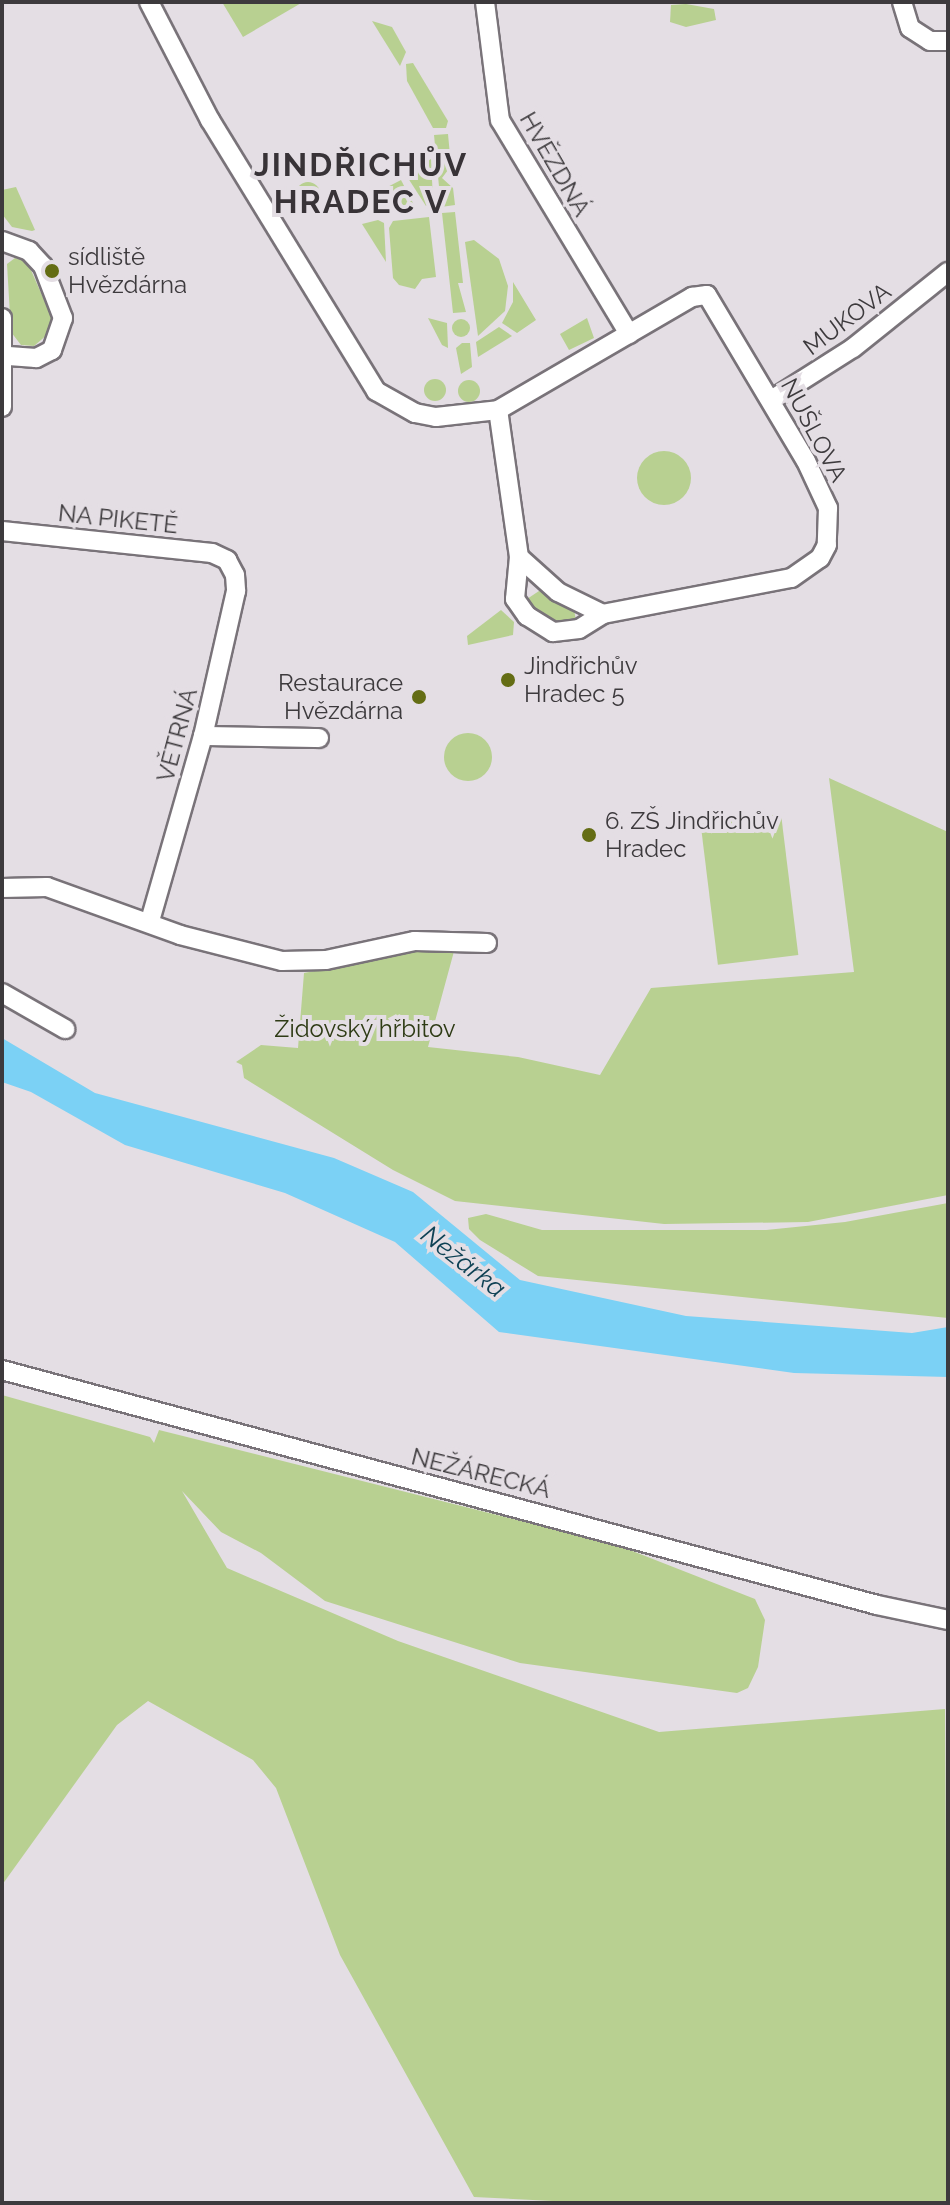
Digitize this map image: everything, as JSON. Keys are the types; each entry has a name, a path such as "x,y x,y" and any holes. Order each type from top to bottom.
{"street":[{"path":"149,2 210,120 376,391 415,413 436,417 498,410 629,334"},
{"name":"HVĚZDNÁ","path":"485,2 500,120 629,334"},
{"path":"902,2 910,28 930,41 948,41"},
{"path":"2,241 29,251 43,266 63,318 52,350 36,358 5,356"},
{"name":"MUKOVA","path":"771,400 853,348 948,272"},
{"name":"NUŠLOVA","path":"519,557 515,599 536,624 564,632 603,614 791,578 820,558 830,525 828,508 771,400 707,295 692,297 629,334"},
{"path":"2,318 5,356 2,407"},
{"path":"498,410 519,557 558,592 603,614"},
{"name":"NA PIKETĚ","path":"2,531 212,553 227,560"},
{"name":"VĚTRNÁ","path":"150,921 203,736 236,591 227,560"},
{"path":"203,736 319,738"},
{"path":"2,888 47,887 150,921 180,935 282,961 326,960 415,941 487,943"},
{"path":"2,993 65,1029"},
{"name":"NEŽÁRECKÁ","path":"2,1370 877,1605 948,1620"}],"green space":[{"path":"222,2 303,2 243,37"},
{"path":"671,5 714,9 716,20 686,27 670,22"},
{"path":"372,21 392,27 406,52 400,66"},
{"path":"413,63 448,121 446,128 433,128 407,81 406,64"},
{"path":"448,134 451,166 442,178 453,188 455,205 441,207 434,135"},
{"path":"431,159 433,200 426,206 406,175"},
{"path":"401,180 415,207 379,211 372,195"},
{"path":"308,182 319,189 320,194 313,205 308,206 297,199 296,194 303,183"},
{"path":"16,187 35,230 12,227 2,214 2,190"},
{"path":"455,212 463,283 458,283 466,312 453,313 442,213"},
{"path":"429,217 436,277 422,279 415,289 399,285 393,278 389,228 393,221"},
{"path":"378,220 384,223 386,262 362,224"},
{"path":"474,240 499,259 508,286 505,311 478,336 465,242"},
{"path":"15,258 27,261 52,318 48,334 34,346 21,345 11,332 7,264"},
{"path":"513,282 536,320 517,333 502,323 513,302"},
{"path":"428,318 447,323 448,348 442,345"},
{"path":"587,318 594,338 569,350 560,334"},
{"path":"461,319 470,328 461,337 452,328"},
{"path":"499,327 512,336 478,357 476,342"},
{"path":"462,343 470,343 472,367 461,374 456,348"},
{"path":"435,379 443,382 446,390 443,398 435,401 427,398 424,390 427,382"},
{"path":"469,380 480,391 469,402 458,391"},
{"path":"664,451 683,459 691,478 683,497 664,505 645,497 637,478 645,459"},
{"path":"542,589 574,609 576,621 557,624 524,601"},
{"path":"501,610 514,622 513,635 468,645 467,636"},
{"path":"468,733 485,740 492,757 485,774 468,781 451,774 444,757 451,740"},
{"name":"Židovský hřbitov","path":"829,778 948,832 948,1195 808,1222 664,1224 455,1201 393,1170 244,1078 242,1065 236,1062 261,1045 298,1048 304,973 456,944 428,1047 518,1057 600,1075 651,988 854,972"},
{"path":"781,814 798,955 718,965 701,824"},
{"path":"948,1203 948,1318 538,1276 480,1240 469,1229 468,1218 486,1214 542,1230 766,1230 845,1222"},
{"path":"2,1395 150,1437 154,1443 159,1430 617,1545 755,1599 765,1620 758,1667 748,1688 737,1693 520,1663 325,1601 261,1553 221,1532 182,1491 227,1568 398,1641 659,1732 945,1709 948,2203 592,2203 474,2197 340,1955 276,1788 253,1760 148,1701 117,1725 2,1885"}],"water":[{"name":"Nežárka","path":"2,1038 95,1093 334,1158 413,1192 520,1280 686,1316 912,1333 948,1327 948,1377 794,1373 499,1332 395,1242 285,1193 125,1145 31,1092 2,1082"}],"place":[{"name":"sídliště Hvězdárna","path":"52,271"},
{"name":"Jindřichův Hradec 5","path":"508,680"},
{"name":"Restaurace Hvězdárna","path":"419,697"},
{"name":"6. ZŠ Jindřichův Hradec","path":"589,835"}],"district":[{"name":"JINDŘICHŮV HRADEC V","path":"361,184"}]}
